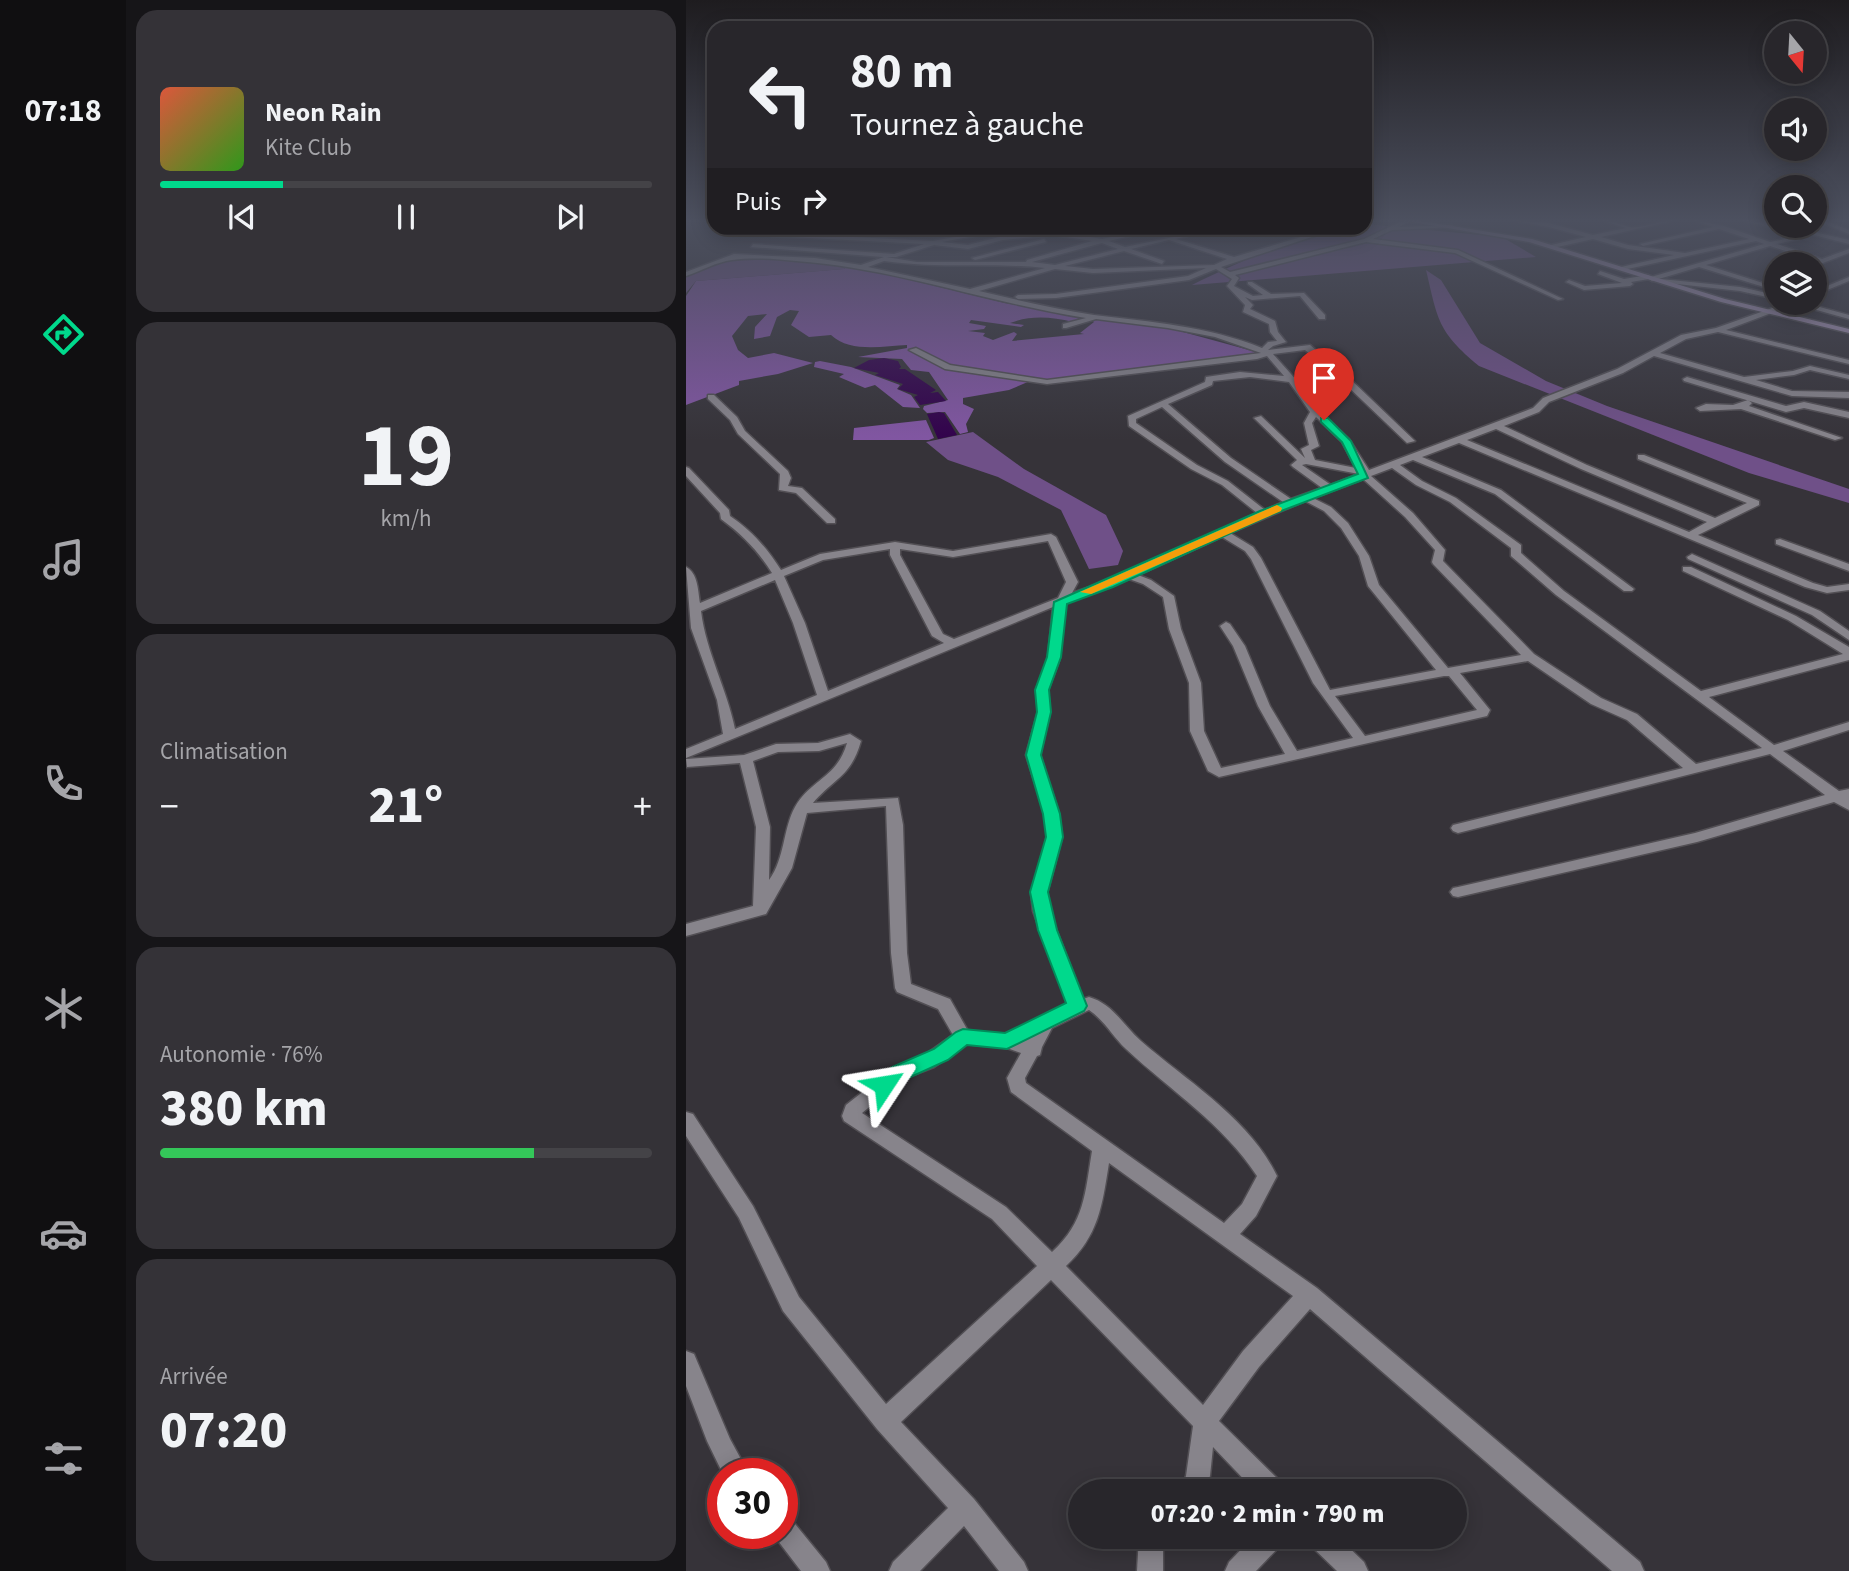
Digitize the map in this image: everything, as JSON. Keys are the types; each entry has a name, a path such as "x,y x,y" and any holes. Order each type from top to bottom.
{"street":[{"path":"976,293 1095,317 1214,336 1266,352 1315,411 1346,441 1365,474 1409,515 1440,550 1437,562 1530,657 1596,701 1632,717 1693,769"},
{"path":"992,297 1074,293"},
{"path":"1237,293 1240,299 1249,305 1247,311 1272,323 1274,332 1282,342 1271,344 1266,352"},
{"path":"1242,293 1250,298 1303,294 1322,317"},
{"path":"1264,293 1270,297"},
{"path":"1548,293 1560,299"},
{"path":"1700,293 1764,315"},
{"path":"1827,311 1849,317"},
{"path":"686,930 758,911 784,869 795,841 801,809 809,798 842,771 850,759 853,738 819,747 776,748 746,759 686,765 686,754 1128,575 1327,487 1461,441 1536,410 1546,400 1655,354 1684,337 1718,325 1765,315 1849,331"},
{"path":"1066,326 1095,317"},
{"path":"1718,325 1849,362"},
{"path":"913,350 948,367 1047,382 1240,359 1266,352 1307,347 1345,379 1391,427 1409,441"},
{"path":"1655,354 1797,394 1849,395"},
{"path":"1744,379 1794,373 1810,368 1849,377"},
{"path":"1264,514 1225,483 1188,463 1132,424 1131,418 1198,391 1209,383 1209,379 1217,377 1265,376 1291,380"},
{"path":"1687,379 1786,409 1804,405 1849,415"},
{"path":"1700,408 1708,405 1727,410 1742,406 1774,389"},
{"path":"711,397 734,419 741,432 785,473 782,488 799,490 831,521"},
{"path":"1164,405 1228,460 1290,503"},
{"path":"1742,406 1838,438"},
{"path":"1315,411 1308,423 1314,446 1306,449 1311,459 1296,465 1312,480 1327,487"},
{"path":"1258,418 1303,461 1365,474"},
{"path":"1497,426 1584,467 1715,522"},
{"path":"1461,441 1692,534 1809,585 1827,590 1849,587"},
{"path":"1411,456 1498,492 1628,589"},
{"path":"1642,457 1755,503 1692,534"},
{"path":"1392,464 1419,483 1453,500 1503,535 1517,547 1515,554 1543,579 1771,750 1845,798"},
{"path":"686,471 725,512 725,517 756,542 779,575 824,698"},
{"path":"1128,575 1147,582 1168,596 1175,629 1195,683 1198,731 1215,771 1225,773 1482,713 1484,710 1374,586 1372,567 1346,527 1330,510 1306,498"},
{"path":"1223,533 1249,549 1256,558 1327,694 1361,740"},
{"path":"691,607 820,557 895,545 940,555 953,554 1051,537 1072,582 1060,602 1054,657 1042,690 1044,712 1033,755 1052,814 1055,837 1039,892 1045,924 1077,1006"},
{"path":"1780,542 1849,568"},
{"path":"895,545 895,555 938,636 956,644"},
{"path":"1849,636 1816,613 1690,563 1792,618 1849,654"},
{"path":"686,570 692,586 691,607 698,634 723,700 730,735"},
{"path":"1226,626 1244,657 1264,706 1293,755"},
{"path":"1697,696 1849,654"},
{"path":"1327,694 1530,657"},
{"path":"1458,828 1771,750 1849,726"},
{"path":"746,759 763,827 761,905"},
{"path":"1458,892 1697,837 1845,798"},
{"path":"801,809 893,802 903,988 944,1004 963,1037"},
{"path":"1007,1041 1077,1006 1092,1003 1110,1017 1129,1042 1224,1123 1264,1170 1265,1183 1249,1210 1226,1234"},
{"path":"1046,1023 1034,1050 1016,1078 1017,1087 1309,1295 1631,1571"},
{"path":"1034,1050 1007,1041 963,1037 928,1062 899,1073 853,1110 851,1116 999,1213 1260,1479"},
{"path":"686,1120 746,1212 791,1304 885,1421 965,1508 1015,1571"},
{"path":"885,1421 1052,1268 1073,1245 1091,1213 1099,1180 1102,1149"},
{"path":"1197,1479 1205,1425 1290,1313 1309,1295"},
{"path":"686,1362 700,1388 725,1458"},
{"path":"902,1571 965,1508"},
{"path":"798,1548 817,1571"},
{"path":"1150,1571 1151,1549"},
{"path":"1238,1571 1259,1549"},
{"path":"1332,1549 1355,1571"}],"shaded area":[{"path":"688,293 965,293 1082,317 1073,322 1042,318 1010,323 1024,325 1021,327 971,320 969,323 986,326 984,329 968,331 985,333 983,336 993,340 1014,332 1017,334 1012,341 1084,334 1080,333 1094,322 1091,319 1172,329 1260,353 1059,380 1030,381 1009,390 963,398 963,404 974,409 966,424 968,432 960,434 945,412 927,413 923,409 924,406 948,400 929,372 911,370 902,359 858,357 907,348 907,345 857,346 839,341 831,335 809,337 791,325 799,311 790,310 777,317 770,336 754,339 755,327 767,314 748,316 732,336 738,350 748,358 774,353 813,363 778,374 739,381 739,385 686,405"},
{"path":"1431,293 1449,293 1480,343 1546,381 1607,406 1849,489 1849,503 1749,473 1479,366 1447,333"},
{"path":"884,358 898,361 901,367 899,369 905,369 936,390 930,393 938,392 946,401 920,405 914,397 918,395 898,389 903,384 875,375 879,373 854,368 869,360"},
{"path":"815,362 851,367 900,385 897,389 911,395 920,408 903,407 875,385 865,388 839,377 844,374 814,367"},
{"path":"944,413 957,435 938,439 927,414"},
{"path":"926,420 934,438 929,440 853,440 854,428"},
{"path":"973,432 1024,469 1106,515 1123,551 1118,565 1089,569 1061,510 998,477 948,460 926,442"}],"slow traffic":[{"path":"1087,592 1277,508"}],"route":[{"path":"884,1085 899,1073 941,1055 963,1037 1007,1041 1077,1006 1041,911 1039,892 1055,837 1052,814 1033,755 1044,712 1042,690 1054,657 1054,637 1059,623 1060,602 1109,584 1264,514 1364,475 1365,472 1346,441 1324,420"}]}
